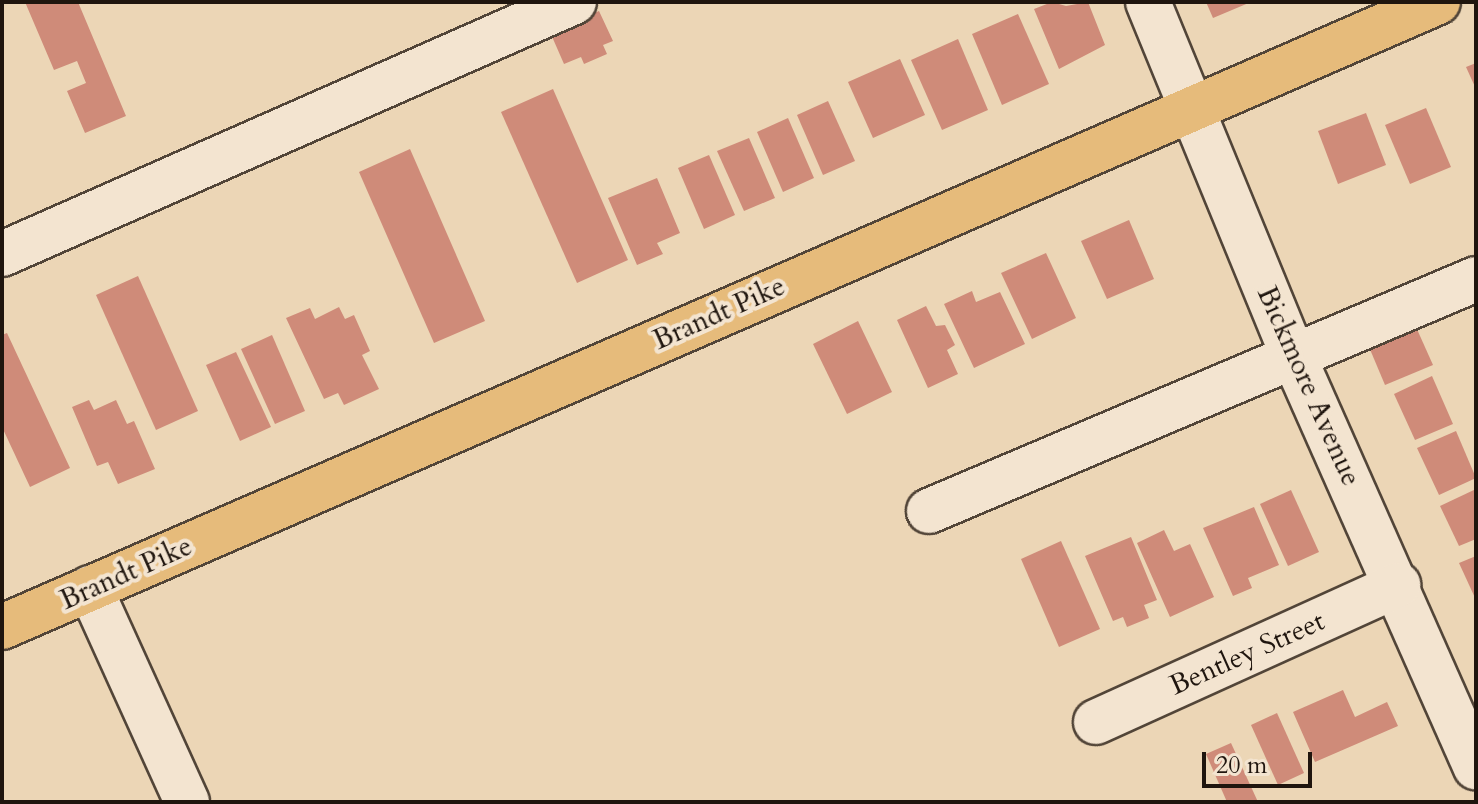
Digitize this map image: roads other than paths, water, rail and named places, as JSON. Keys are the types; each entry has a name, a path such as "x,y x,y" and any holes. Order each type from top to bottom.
{"main road":[{"name":"Brandt Pike","path":"2,627 1438,2"}],"street":[{"path":"2,254 574,2"},
{"name":"Bickmore Avenue","path":"1148,2 1293,355 1398,585 1476,767"},
{"path":"929,511 1476,279"},
{"name":"Bentley Street","path":"1096,722 1398,585"},
{"path":"90,588 187,802"}]}
